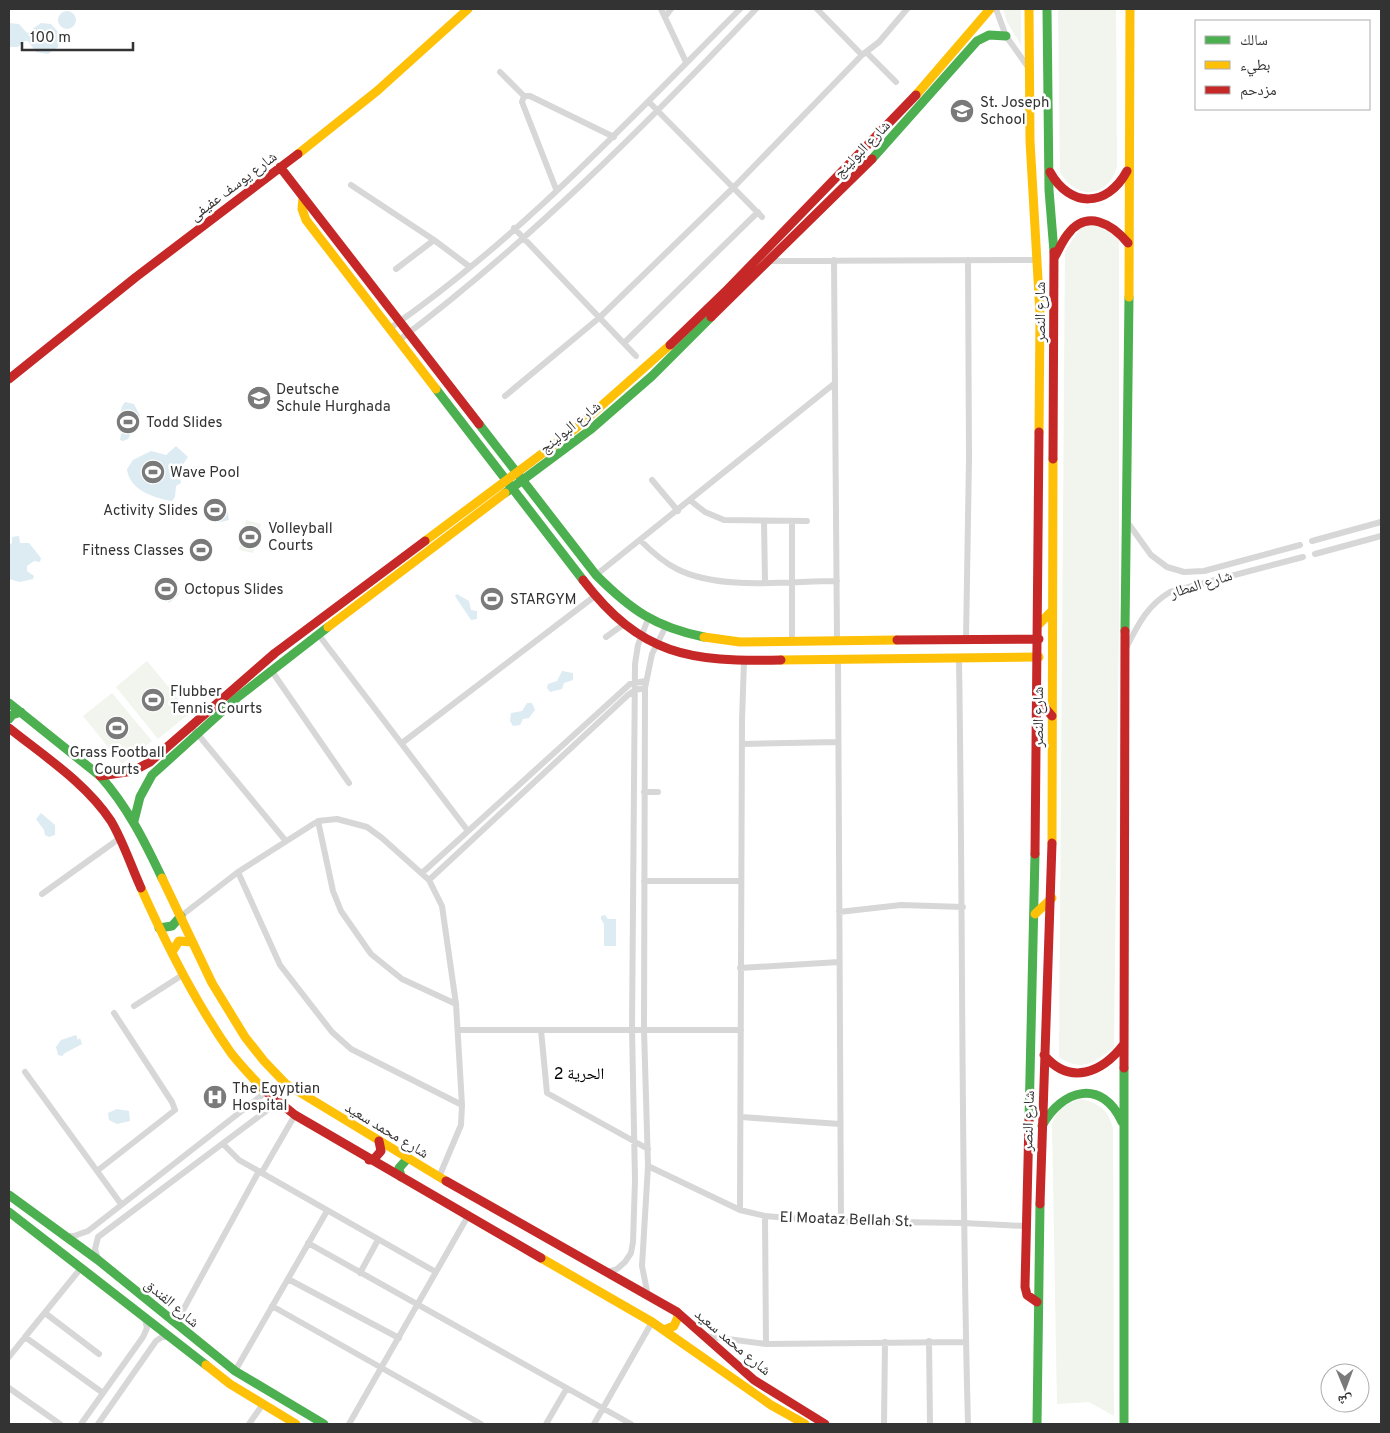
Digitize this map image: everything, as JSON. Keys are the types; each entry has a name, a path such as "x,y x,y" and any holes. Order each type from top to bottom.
{"street":[{"name":"شارع يوسف عفيفى","path":"9,379 127,284 333,128 383,87 468,9"},
{"path":"661,9 686,62"},
{"path":"665,17 671,9"},
{"path":"389,329 470,267 614,137 739,9"},
{"path":"398,341 524,238 658,110 756,9"},
{"path":"817,9 896,82"},
{"path":"505,396 599,318 734,187 864,54 879,42 907,9"},
{"name":"شارع البولينج","path":"100,776 143,767 318,634 524,482 590,430 648,373 915,96 990,9"},
{"path":"996,9 1006,36 1028,67"},
{"path":"1029,9 1028,67 1040,324 1039,657 1035,914 1025,1226 1025,1287 1027,1294 1037,1302"},
{"name":"شارع النصر","path":"1036,1424 1037,1302 1044,1055 1052,898 1054,258 1048,169 1047,9"},
{"path":"1124,1424 1125,649 1128,523 1130,9"},
{"name":"شارع البولينج","path":"134,821 140,797 152,775 194,730 275,653 648,373 770,261 871,160 977,41 990,35 1006,36"},
{"path":"500,72 524,96 530,96 614,137"},
{"path":"524,96 522,102 556,189"},
{"path":"624,344 760,214 648,102"},
{"path":"1048,169 1053,180 1066,194 1090,200 1102,198 1118,187 1125,177 1129,164"},
{"path":"280,167 596,576 615,595 648,619 705,637 740,642 1039,640"},
{"path":"351,185 434,240 470,267"},
{"path":"303,198 302,209 306,220 398,341 595,596 624,624 641,636 656,644 700,656 744,661 1039,657"},
{"path":"1054,258 1069,232 1086,220 1098,220 1109,224 1119,230 1128,243"},
{"path":"514,228 636,356"},
{"path":"781,235 788,243"},
{"path":"396,270 434,240"},
{"path":"834,260 837,641"},
{"path":"966,640 969,458 968,260"},
{"path":"770,261 1038,260"},
{"path":"596,576 835,383"},
{"path":"652,480 678,511"},
{"path":"691,500 712,516 724,520 764,522 807,521"},
{"path":"764,522 765,582"},
{"path":"792,522 792,641"},
{"path":"1312,541 1381,522"},
{"name":"شارع المطار","path":"1128,523 1151,555 1167,566 1184,572 1204,571 1300,545"},
{"path":"1366,526 1370,539"},
{"path":"1315,554 1381,536"},
{"path":"641,541 656,555 678,570 702,578 720,581 765,582 837,581"},
{"name":"شارع المطار","path":"1125,649 1142,616 1156,600 1170,592 1303,557"},
{"path":"1252,558 1255,569"},
{"path":"364,585 371,595"},
{"path":"354,593 361,602"},
{"path":"402,743 595,596"},
{"path":"1038,625 1052,611"},
{"path":"607,1272 621,1266 631,1253 633,1242 635,1180 632,1029 635,682 636,655 648,619"},
{"path":"606,637 624,624"},
{"path":"648,1296 642,1266 648,1182 644,1029 645,685 656,644 666,626"},
{"path":"318,634 468,831"},
{"path":"1016,640 1019,649 1016,657"},
{"path":"959,658 963,907 962,1223 968,1424"},
{"path":"838,659 841,1222"},
{"path":"740,1210 740,968 744,661"},
{"path":"271,670 349,783"},
{"path":"635,682 645,685"},
{"path":"422,873 635,682"},
{"path":"429,880 635,690 645,685"},
{"path":"1038,700 1052,716"},
{"name":"شارع محمد سعيد","path":"9,703 111,787 134,821 223,1004 271,1070 307,1098 439,1177 677,1312 754,1380 825,1424"},
{"path":"9,719 12,715 21,712"},
{"name":"شارع محمد سعيد","path":"9,728 89,794 101,808 120,838 159,928 207,1016 232,1054 266,1092 295,1115 369,1160 652,1322 771,1404 805,1424"},
{"path":"194,730 284,840"},
{"path":"742,744 838,742"},
{"path":"526,779 532,784"},
{"path":"644,792 658,792"},
{"path":"159,928 172,926 180,916 238,872 284,840 318,821 337,819 366,827 382,838 422,873 429,880 442,906 458,1030 462,1105 461,1125 439,1177"},
{"path":"318,821 333,891 341,911 371,954 402,979 456,1004"},
{"path":"42,894 120,838"},
{"path":"238,872 280,965 332,1032 351,1049 462,1105"},
{"path":"644,881 742,881"},
{"path":"1035,914 1052,898"},
{"path":"839,912 901,905 963,907"},
{"path":"172,952 179,941 192,942"},
{"path":"740,968 840,962"},
{"path":"134,1006 184,974"},
{"path":"97,1171 175,1110 172,1102 114,1012"},
{"path":"458,1030 740,1030"},
{"path":"541,1030 547,1093 648,1149"},
{"path":"1044,1055 1050,1064 1059,1070 1081,1073 1107,1064 1118,1054 1124,1042"},
{"path":"25,1072 122,1204"},
{"path":"67,1236 74,1236 88,1231 266,1092"},
{"path":"1042,1127 1060,1102 1071,1096 1089,1094 1101,1097 1111,1104 1121,1118 1124,1130"},
{"path":"98,1260 95,1249 98,1237 278,1102"},
{"path":"176,1324 261,1171 295,1115"},
{"path":"741,1117 840,1124"},
{"path":"369,1160 378,1155 381,1146 379,1141"},
{"path":"223,1144 239,1160 436,1272"},
{"path":"400,1178 401,1164 408,1158"},
{"name":"El Moataz Bellah St.","path":"648,1166 740,1210 765,1216 841,1222 962,1223 1025,1226"},
{"path":"635,1180 648,1182"},
{"name":"شارع الفندق","path":"9,1195 98,1260 204,1348 235,1371 324,1424"},
{"path":"235,1371 327,1211"},
{"name":"شارع الفندق","path":"9,1212 196,1359 230,1384 296,1424"},
{"path":"349,1424 468,1216"},
{"path":"765,1216 766,1344"},
{"path":"360,1273 378,1240"},
{"path":"308,1243 417,1306 631,1424"},
{"path":"9,1357 81,1268"},
{"path":"288,1279 399,1338"},
{"path":"272,1306 481,1424"},
{"path":"664,1330 674,1326 678,1317 677,1312"},
{"path":"45,1313 99,1354"},
{"path":"81,1424 146,1333 145,1319"},
{"path":"594,1424 652,1322"},
{"path":"689,1348 692,1340 704,1336 766,1344 966,1342"},
{"path":"25,1337 104,1394"},
{"path":"98,1424 156,1341 162,1337 169,1337"},
{"path":"929,1341 930,1424"},
{"path":"884,1424 885,1342"},
{"path":"196,1359 204,1348"},
{"path":"9,1388 60,1424"},
{"path":"546,1424 567,1388"},
{"path":"250,1424 263,1404"}],"shaded area":[{"path":"1003,9 1021,9 1021,45 1007,22"},
{"path":"1058,9 1116,9 1117,166 1113,177 1107,185 1100,190 1092,192 1075,188 1060,172"},
{"path":"67,11 73,14 76,20 73,26 67,29 61,26 58,20 61,14"},
{"path":"9,23 19,24 27,33 41,23 51,24 60,34 58,47 48,54 36,52 28,41 24,41 18,47 9,47"},
{"path":"1099,224 1119,236 1119,613 1114,1048 1094,1061 1081,1065 1067,1062 1059,1057 1065,251 1081,227"},
{"name":"Todd Slides","path":"125,402 134,404 140,416 128,439 123,441 120,440 121,434 124,432 121,425 121,409"},
{"name":"Wave Pool","path":"176,446 188,457 179,470 181,483 176,486 175,497 172,501 158,498 137,488 132,482 127,469 133,460 151,451 166,455"},
{"name":"Activity Slides","path":"217,500 223,501 229,520 215,521 204,512 206,506"},
{"name":"Volleyball Courts","path":"246,520 261,524 253,553 239,550"},
{"path":"19,536 20,543 29,543 41,558 40,562 34,561 27,566 27,571 34,576 33,579 20,582 9,579 9,545 12,543 12,537"},
{"name":"Octopus Slides","path":"164,576 179,594 169,603 154,584"},
{"path":"457,594 469,601 471,610 477,611 477,619 471,620 455,596"},
{"name":"Flubber Tennis Courts","path":"147,661 190,713 158,739 116,687"},
{"path":"562,671 573,673 573,680 564,683 562,689 550,692 547,688 548,684 557,681"},
{"name":"Grass Football Courts","path":"112,693 152,741 122,764 83,716"},
{"path":"527,703 532,703 535,710 529,718 523,719 520,725 513,726 510,721 511,713 522,711"},
{"path":"41,813 55,825 55,835 49,837 45,835 44,830 36,819"},
{"path":"605,915 608,919 616,919 616,946 604,946 604,924 601,916"},
{"path":"76,1035 78,1040 80,1038 82,1044 62,1056 58,1055 56,1047 61,1040"},
{"path":"1082,1099 1094,1103 1106,1112 1113,1128 1114,1416 1089,1402 1057,1404 1052,1124 1063,1107 1071,1102"},
{"path":"117,1109 129,1111 130,1121 117,1124 109,1120 108,1113"}],"traffic: fast":[{"path":"1047,9 1049,190 1054,252"},
{"path":"872,159 977,41 989,35 1006,36"},
{"path":"1125,631 1129,297"},
{"path":"505,493 590,430 652,376 711,317"},
{"path":"436,389 583,580"},
{"path":"479,424 596,575 621,598 645,615 671,628 704,637"},
{"path":"134,821 140,797 152,775 238,697 328,627"},
{"path":"9,703 100,776 127,812 162,878"},
{"path":"9,719 12,715 21,712"},
{"path":"1029,1120 1035,854"},
{"path":"159,928 172,926 181,916"},
{"path":"1124,1068 1124,1424"},
{"path":"1042,1126 1050,1113 1060,1104 1071,1097 1082,1094 1093,1094 1104,1099 1114,1108 1122,1122"},
{"path":"401,1177 399,1168 408,1158"},
{"path":"9,1195 98,1260 235,1371 324,1424"},
{"path":"1037,1424 1040,1204"},
{"path":"9,1212 206,1365"}],"traffic: slow":[{"path":"298,154 377,91 468,9"},
{"path":"916,95 990,9"},
{"path":"1029,9 1030,141 1040,314 1039,432"},
{"path":"1129,297 1130,9"},
{"path":"303,198 302,209 306,220 436,389"},
{"path":"425,541 575,429 670,345"},
{"path":"1052,843 1053,459"},
{"path":"328,627 505,493"},
{"path":"1038,625 1052,611"},
{"path":"704,637 740,642 897,640"},
{"path":"781,660 1039,657"},
{"path":"162,878 212,983 245,1037 264,1061 286,1084 446,1181"},
{"path":"141,888 171,951 205,1014 231,1053 264,1090"},
{"path":"1035,914 1052,898"},
{"path":"172,952 179,941 192,942"},
{"path":"541,1258 652,1322 771,1405 805,1424"},
{"path":"664,1330 674,1326 678,1317 677,1312"},
{"path":"206,1365 230,1384 296,1424"}],"traffic: jam":[{"path":"670,345 728,289 916,95"},
{"path":"9,379 136,277 298,154"},
{"path":"711,317 872,159"},
{"path":"280,167 479,424"},
{"path":"1050,172 1058,184 1068,192 1088,199 1099,197 1109,192 1119,183 1127,171"},
{"path":"1054,258 1068,234 1075,226 1083,222 1091,221 1107,225 1128,243"},
{"path":"1053,459 1054,252"},
{"path":"1035,854 1039,432"},
{"path":"100,776 133,771 150,762 275,653 425,541"},
{"path":"583,580 604,605 626,625 647,639 670,649 694,656 720,659 781,660"},
{"path":"1124,1068 1125,631"},
{"path":"897,640 1039,639"},
{"path":"1038,700 1052,716"},
{"path":"9,728 77,782 101,807 111,821 123,845 141,888"},
{"path":"1040,1204 1052,843"},
{"path":"1044,1055 1054,1065 1064,1070 1075,1073 1086,1072 1106,1062 1124,1044"},
{"path":"264,1090 295,1115 541,1258"},
{"path":"1029,1120 1025,1287 1027,1295 1037,1302"},
{"path":"369,1160 374,1159 381,1151 379,1141"},
{"path":"446,1181 677,1312 754,1380 825,1424"}],"place":[{"name":"St. Joseph School","path":"962,111"},
{"name":"Deutsche Schule Hurghada","path":"259,398"},
{"name":"Todd Slides","path":"128,422"},
{"name":"Wave Pool","path":"153,472"},
{"name":"Activity Slides","path":"215,510"},
{"name":"Volleyball Courts","path":"250,537"},
{"name":"Fitness Classes","path":"201,550"},
{"name":"Octopus Slides","path":"166,589"},
{"name":"STARGYM","path":"492,599"},
{"name":"Flubber Tennis Courts","path":"153,700"},
{"name":"Grass Football Courts","path":"117,728"},
{"name":"The Egyptian Hospital","path":"215,1097"}],"district":[{"name":"الحرية 2","path":"579,1073"}]}
